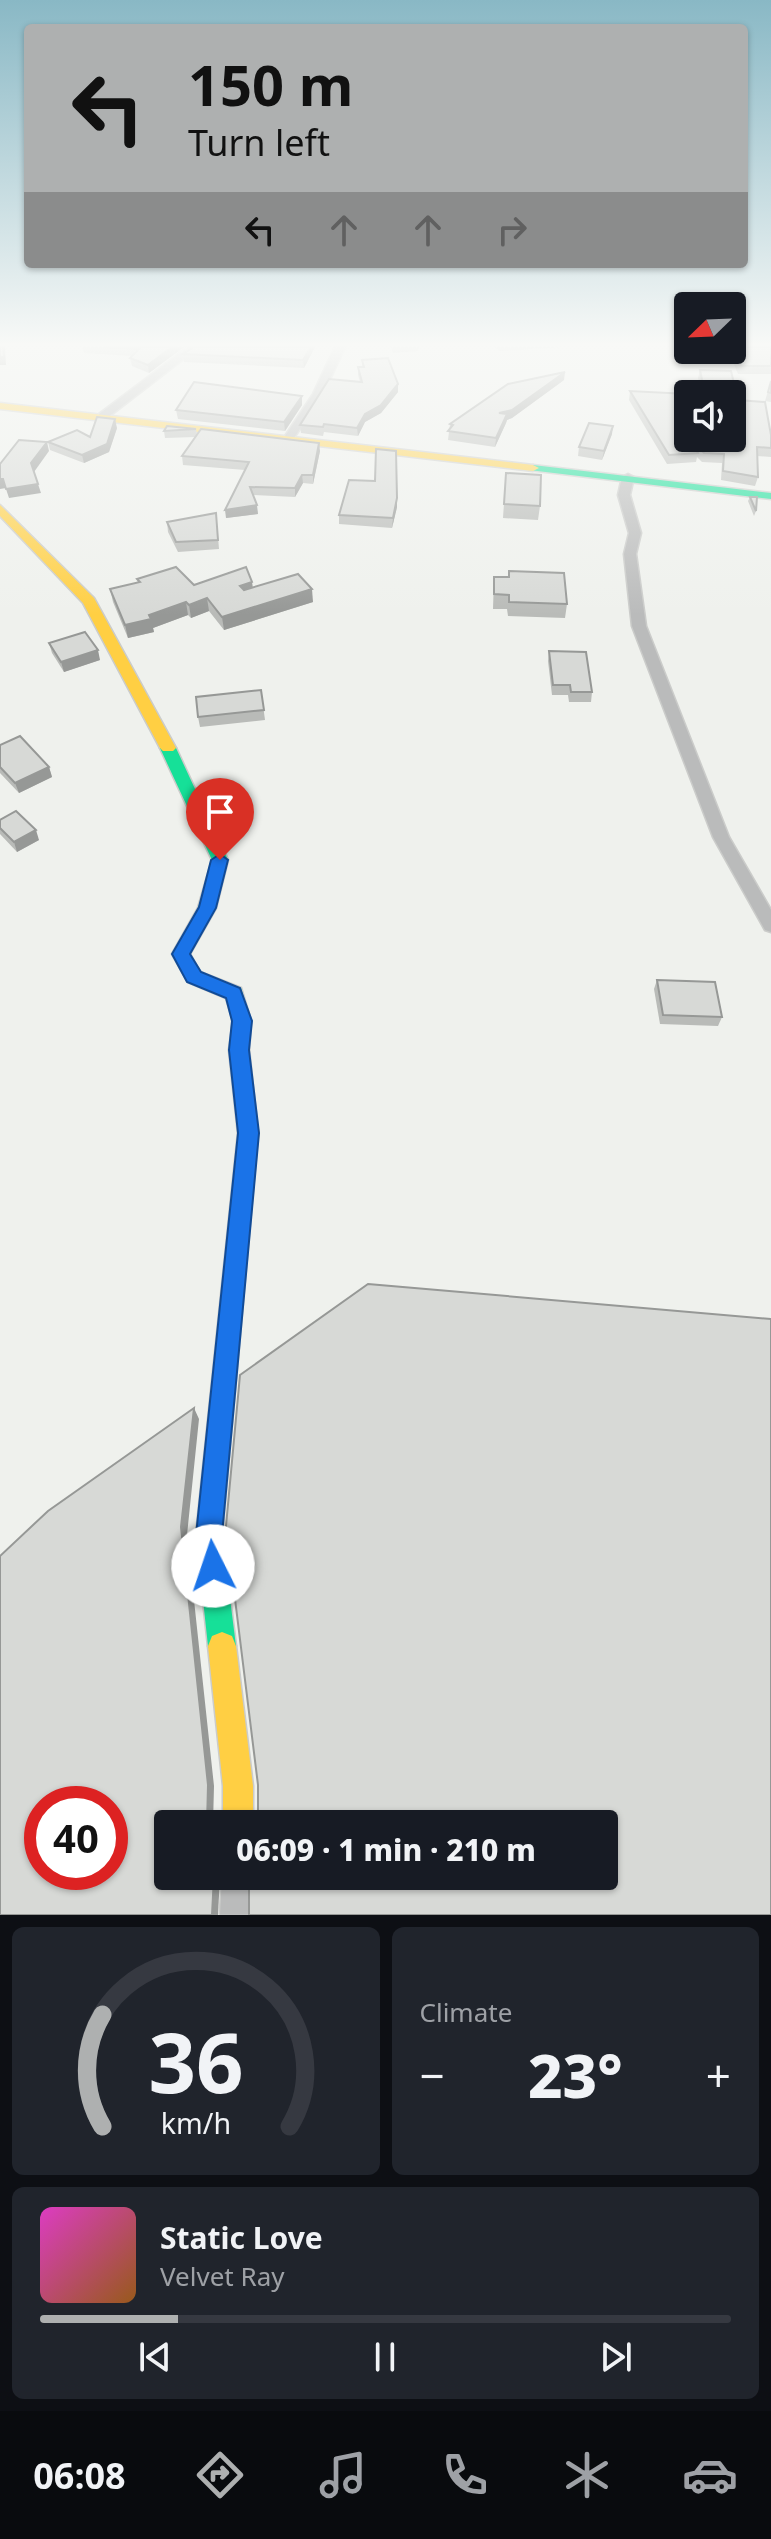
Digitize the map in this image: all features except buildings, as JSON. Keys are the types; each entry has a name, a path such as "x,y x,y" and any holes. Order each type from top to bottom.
{"street":[{"path":"267,436 771,496"},
{"path":"628,477 624,495 635,533 630,554 639,626 721,837 771,925"},
{"path":"0,509 89,601 155,719 220,860 207,908 181,954 194,977 234,993 242,1021 239,1050 248,1133 209,1535 238,1786 238,1810"},
{"path":"236,1915 237,1890"}],"traffic: fast":[{"path":"533,468 771,496"},
{"path":"168,748 220,860 207,908 181,954 194,977 234,993 242,1021 239,1050 248,1133 209,1535 222,1646"}],"traffic: slow":[{"path":"261,436 533,468"},
{"path":"0,509 89,601 168,748"},
{"path":"222,1646 238,1810"}],"route":[{"path":"213,1566 209,1535 248,1133 239,1050 242,1021 234,993 194,977 181,954 207,908 220,860"}]}
